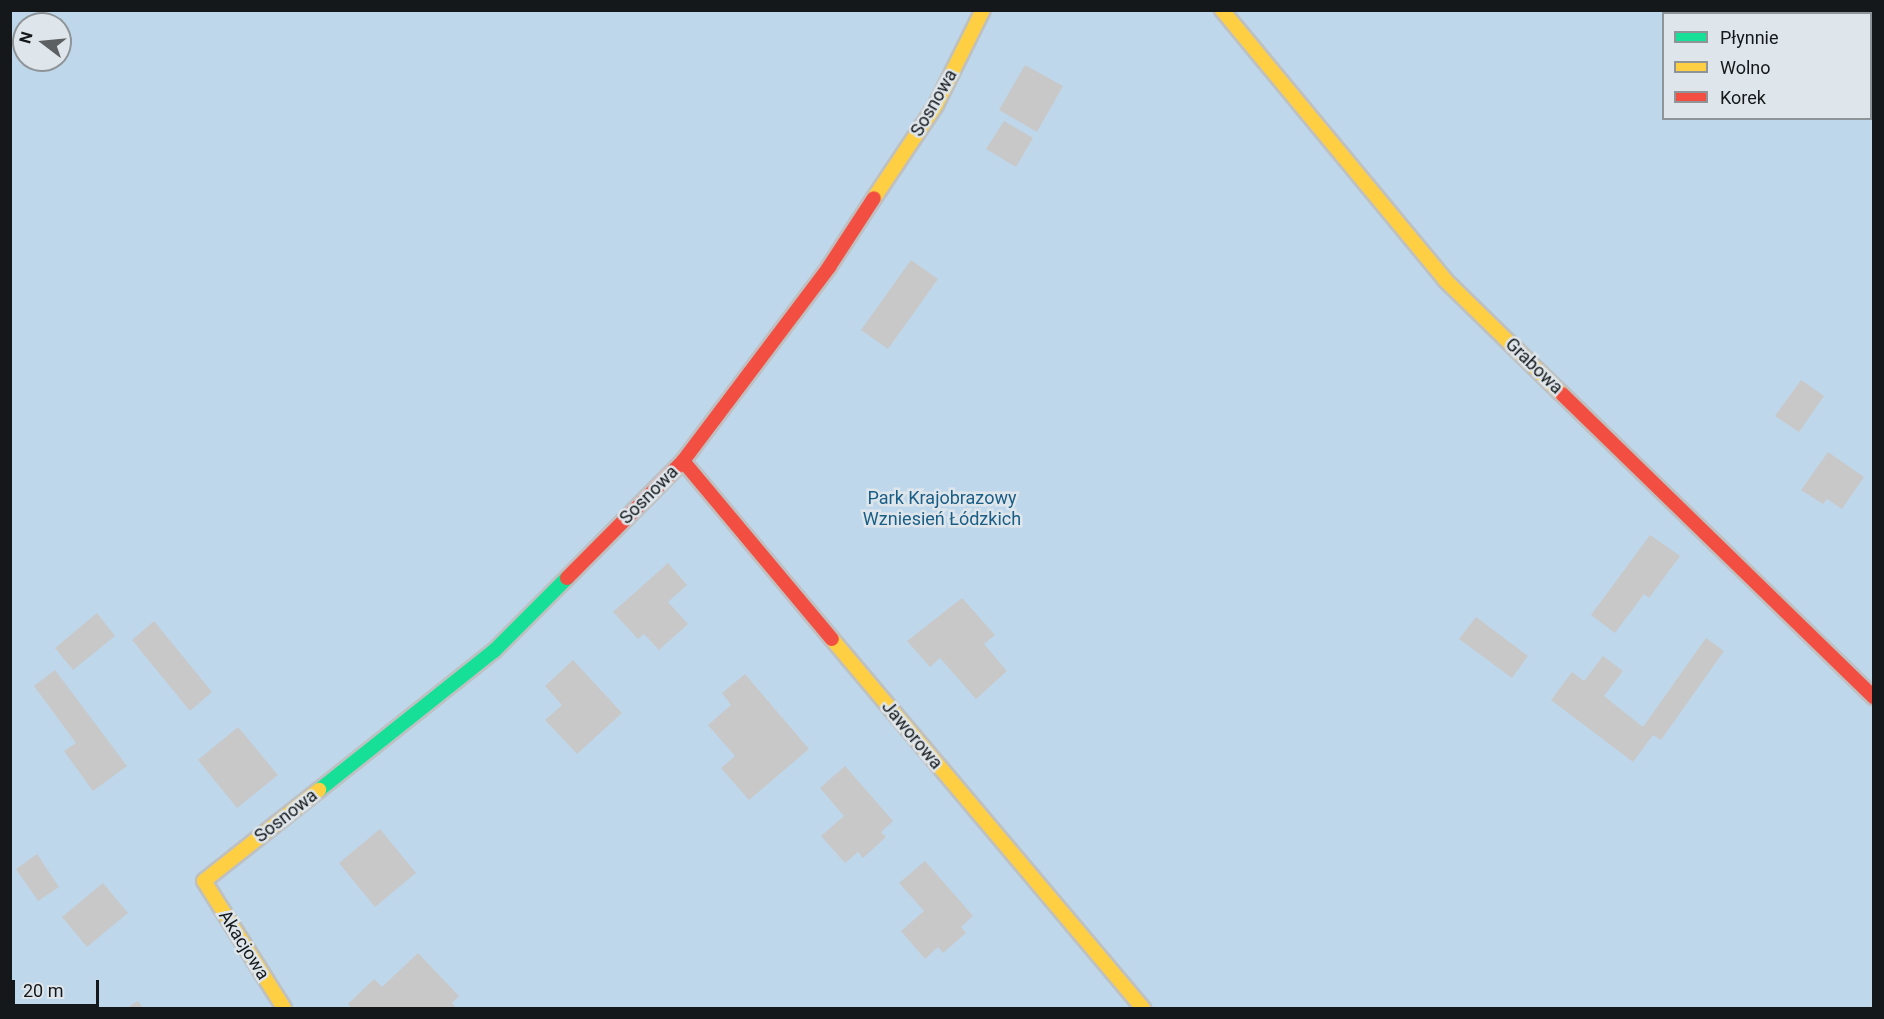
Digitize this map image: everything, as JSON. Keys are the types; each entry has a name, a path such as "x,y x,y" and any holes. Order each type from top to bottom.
{"street":[{"name":"Sosnowa","path":"204,881 494,651 683,461 829,267 936,105 983,10"},
{"name":"Grabowa","path":"1222,10 1445,280 1874,697"},
{"name":"Jaworowa","path":"683,461 1143,1008"},
{"name":"Akacjowa","path":"204,881 284,1008"}],"green space":[{"name":"Park Krajobrazowy Wzniesień Łódzkich","path":"10,11 1873,11 1873,1008 11,1008"}],"building":[{"path":"1025,65 1063,86 1037,132 999,110"},
{"path":"1004,121 1033,138 1016,167 986,149"},
{"path":"911,260 938,279 888,349 861,330"},
{"path":"1801,380 1824,396 1799,432 1775,416"},
{"path":"1828,452 1864,477 1842,509 1827,499 1823,504 1801,490"},
{"path":"1650,535 1680,556 1649,598 1644,594 1615,633 1591,615"},
{"path":"668,563 687,585 668,602 688,624 659,650 644,634 638,639 613,612"},
{"path":"962,598 995,635 984,644 1007,671 976,699 940,658 930,667 907,641"},
{"path":"97,613 115,636 73,670 55,648"},
{"path":"1476,617 1528,656 1512,678 1459,639"},
{"path":"154,621 212,692 190,711 132,640"},
{"path":"1706,638 1724,651 1661,740 1653,735 1633,762 1551,700 1572,672 1584,681 1603,656 1623,671 1604,696 1643,727"},
{"path":"573,660 622,713 577,754 545,720 562,705 545,686"},
{"path":"55,670 127,766 93,791 64,751 76,743 34,686"},
{"path":"745,674 809,749 749,800 721,768 735,756 708,725 731,705 722,693"},
{"path":"238,727 278,775 237,808 198,760"},
{"path":"845,766 893,821 881,832 886,837 863,858 858,852 845,863 821,836 844,816 820,788"},
{"path":"380,829 416,873 375,907 339,863"},
{"path":"37,854 59,887 38,901 16,869"},
{"path":"925,861 973,916 961,927 966,933 943,953 938,947 925,959 901,931 924,911 899,883"},
{"path":"103,883 128,913 87,947 62,917"},
{"path":"418,953 459,996 452,1003 456,1008 352,1008 348,1004 374,979 382,987"},
{"path":"138,1001 143,1008 127,1008"}],"traffic: fast":[{"path":"319,790 494,651 567,578"}],"traffic: slow":[{"path":"874,198 936,105 983,10"},
{"path":"1222,10 1445,280 1562,394"},
{"path":"832,639 1143,1008"},
{"path":"284,1008 204,881 319,790"}],"traffic: jam":[{"path":"567,578 683,461 829,267 874,198"},
{"path":"1562,394 1874,697"},
{"path":"683,461 832,639"}]}
